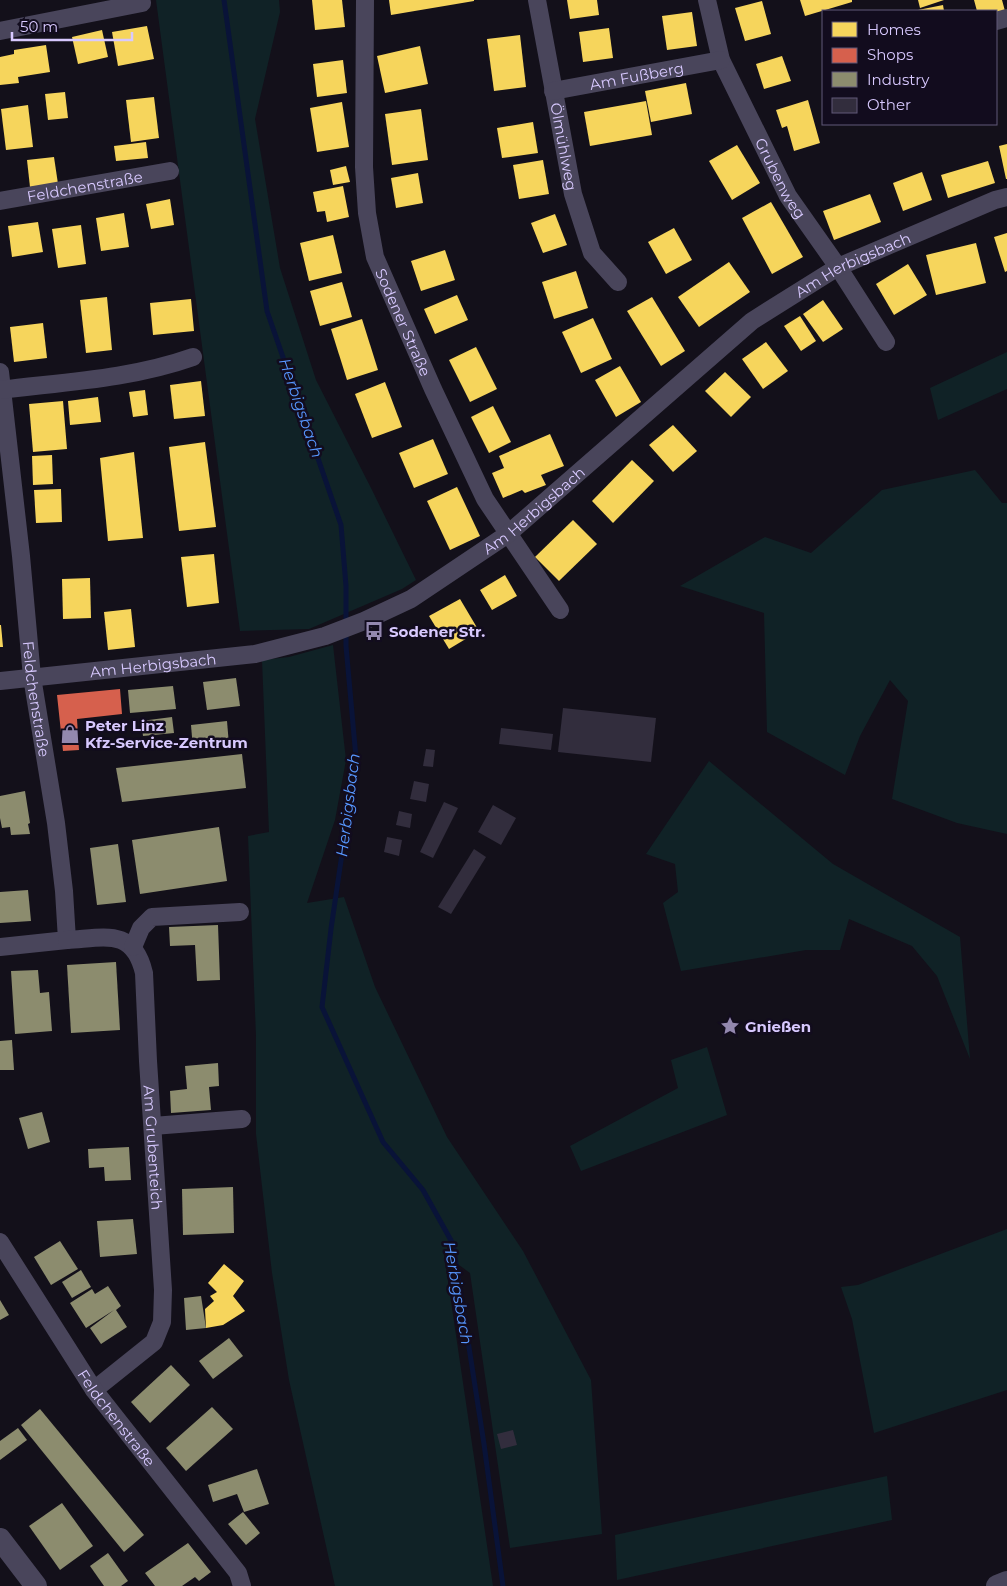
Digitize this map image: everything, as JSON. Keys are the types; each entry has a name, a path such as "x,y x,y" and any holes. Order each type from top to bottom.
{"street":[{"name":"Sodener Straße","path":"365,0 364,167 367,213 376,257 433,389 484,499 560,610"},
{"name":"Ölmühlweg","path":"537,0 573,194 592,253 618,282"},
{"name":"Grubenweg","path":"707,0 720,60 788,196 838,267 886,342"},
{"path":"0,31 142,3"},
{"name":"Am Fußberg","path":"553,91 720,60"},
{"name":"Feldchenstraße","path":"0,201 170,171"},
{"name":"Am Herbigsbach","path":"0,681 255,654 325,636 411,600 508,534 752,321 838,267 995,200 1007,197"},
{"path":"1,390 105,377 169,365 193,357"},
{"name":"Feldchenstraße","path":"0,372 21,556 32,677 56,823 64,891 67,940"},
{"path":"0,946 109,938 123,940 133,947 141,928 152,917 240,912"},
{"name":"Am Grubenteich","path":"94,1390 154,1342 162,1322 163,1290 144,973 133,947"},
{"path":"153,1126 242,1118"},
{"name":"Feldchenstraße","path":"0,1242 94,1390 238,1573 242,1586"},
{"path":"0,1539 36,1586"},
{"path":"997,1586 1007,1582"}],"shaded area":[{"path":"156,0 279,0 280,12 255,119 280,268 316,380 416,580 402,589 309,629 240,631"},
{"path":"1007,352 1007,389 938,420 930,388"},
{"path":"975,470 1002,503 1007,503 1007,834 957,823 892,799 908,701 890,680 860,736 845,775 767,732 764,613 680,586 765,537 811,553 882,490"},
{"path":"333,645 346,760 335,820 307,903 344,897 375,987 447,1137 523,1251 591,1380 602,1534 510,1548 470,1273 444,1254 493,1586 335,1586 289,1380 272,1273 256,1134 256,1036 248,836 269,832 262,660 289,657"},
{"path":"709,761 833,864 960,937 970,1059 937,976 912,946 849,919 840,950 806,950 681,971 663,903 678,892 675,864 646,854"},
{"path":"707,1047 727,1115 581,1171 570,1146 678,1088 671,1060"},
{"path":"1007,1229 1007,1390 874,1433 852,1319 841,1287 858,1285"},
{"path":"887,1476 892,1520 617,1580 615,1535"}],"building: Homes":[{"path":"312,0 342,0 345,27 315,30"},
{"path":"389,0 474,0 474,1 391,15"},
{"path":"567,0 597,0 599,15 570,19"},
{"path":"800,0 852,0 852,2 805,16"},
{"path":"918,0 944,0 920,8"},
{"path":"974,0 1002,0 1005,11 997,14 997,10 977,10"},
{"path":"762,1 771,34 745,41 735,8"},
{"path":"943,5 944,10 918,10"},
{"path":"692,12 697,46 667,50 662,16"},
{"path":"147,26 154,59 118,66 112,32"},
{"path":"609,28 613,58 583,62 579,32"},
{"path":"102,30 108,57 78,64 72,37"},
{"path":"520,35 526,87 494,91 487,39"},
{"path":"46,45 50,72 18,77 19,83 0,85 0,57 14,54 14,50"},
{"path":"420,46 428,84 385,93 377,56"},
{"path":"782,56 791,81 764,89 756,64"},
{"path":"343,60 347,93 317,97 313,64"},
{"path":"686,83 692,114 651,122 645,91"},
{"path":"65,92 68,118 48,120 45,94"},
{"path":"154,97 159,138 131,142 126,100"},
{"path":"808,100 820,143 794,151 787,126 782,128 776,110"},
{"path":"646,101 652,135 590,146 584,112"},
{"path":"342,102 349,147 317,152 310,108"},
{"path":"28,105 33,147 6,150 1,109"},
{"path":"421,109 428,160 392,165 385,114"},
{"path":"533,122 538,153 502,158 497,128"},
{"path":"146,142 148,158 116,161 114,146"},
{"path":"1007,144 1007,179 1006,179 999,146"},
{"path":"737,145 760,183 732,200 709,161"},
{"path":"54,157 58,184 30,187 27,160"},
{"path":"543,160 549,194 519,199 513,165"},
{"path":"988,161 995,183 948,198 941,175"},
{"path":"346,166 350,182 333,185 330,170"},
{"path":"922,172 932,200 903,211 893,183"},
{"path":"418,173 423,203 396,208 391,178"},
{"path":"343,186 349,217 327,222 325,211 317,212 313,192"},
{"path":"870,194 881,222 834,240 823,211"},
{"path":"170,199 174,225 151,229 146,204"},
{"path":"771,202 803,257 772,274 742,218"},
{"path":"124,213 129,247 101,251 96,218"},
{"path":"555,214 567,245 543,253 531,223"},
{"path":"38,222 43,252 12,257 8,226"},
{"path":"81,225 86,264 58,268 52,229"},
{"path":"674,228 692,260 666,274 648,242"},
{"path":"1007,233 1007,271 1005,272 994,237"},
{"path":"333,235 342,273 309,281 300,243"},
{"path":"976,243 986,283 936,295 926,255"},
{"path":"445,250 455,280 421,291 411,261"},
{"path":"729,262 750,292 699,327 678,297"},
{"path":"908,264 927,295 894,315 876,284"},
{"path":"576,271 588,308 554,319 542,282"},
{"path":"342,282 352,317 320,326 310,291"},
{"path":"457,295 468,320 435,334 424,309"},
{"path":"107,297 112,350 86,353 80,300"},
{"path":"652,297 685,351 661,366 627,311"},
{"path":"191,299 194,331 153,335 150,303"},
{"path":"823,300 843,329 823,342 803,314"},
{"path":"800,316 816,341 801,351 784,326"},
{"path":"593,318 612,359 581,373 562,332"},
{"path":"362,319 378,370 347,380 331,329"},
{"path":"43,323 47,358 14,362 10,327"},
{"path":"766,342 788,371 763,389 742,359"},
{"path":"476,347 497,389 470,402 449,360"},
{"path":"620,366 641,402 616,417 595,380"},
{"path":"725,372 751,397 731,417 705,391"},
{"path":"201,381 205,416 174,419 170,385"},
{"path":"385,382 402,427 372,438 355,394"},
{"path":"145,390 148,415 133,417 129,392"},
{"path":"98,397 101,422 70,425 68,401"},
{"path":"63,401 67,449 33,452 29,404"},
{"path":"493,406 511,442 489,453 471,417"},
{"path":"673,425 697,451 673,472 649,445"},
{"path":"550,434 564,466 541,475 546,485 525,493 522,490 503,498 492,473 504,468 499,456"},
{"path":"433,439 448,474 414,488 399,453"},
{"path":"205,442 216,527 179,531 169,447"},
{"path":"134,452 143,538 108,541 100,458"},
{"path":"52,455 53,484 33,485 32,456"},
{"path":"632,460 654,481 613,523 592,501"},
{"path":"457,487 480,536 450,550 427,501"},
{"path":"61,489 62,522 36,523 34,490"},
{"path":"573,520 597,544 559,581 535,557"},
{"path":"214,554 219,603 187,607 181,557"},
{"path":"505,575 517,596 492,610 480,590"},
{"path":"90,578 91,618 63,619 62,579"},
{"path":"460,599 479,631 449,649 429,616"},
{"path":"131,609 135,647 108,650 104,612"},
{"path":"1,625 3,647 0,647"},
{"path":"224,1264 244,1281 233,1296 245,1311 223,1325 206,1328 205,1309 214,1301 210,1296 217,1292 208,1283"}],"building: Shops":[{"name":"Peter Linz Kfz-Service-Zentrum","path":"120,689 122,714 77,719 79,750 63,751 57,695"}],"building: Industry":[{"path":"236,678 240,706 207,710 203,682"},
{"path":"173,686 176,709 130,713 128,690"},
{"path":"172,717 174,733 143,736 141,721"},
{"path":"227,721 229,745 193,749 191,725"},
{"path":"242,754 246,788 122,802 116,768"},
{"path":"25,791 30,834 11,835 10,827 2,828 0,796"},
{"path":"219,827 227,881 140,894 132,840"},
{"path":"118,844 126,902 97,905 90,848"},
{"path":"28,890 31,921 0,923 0,892"},
{"path":"218,925 220,980 197,981 195,945 170,946 169,927"},
{"path":"116,962 120,1030 71,1033 67,965"},
{"path":"38,970 40,993 49,992 52,1031 15,1034 11,971"},
{"path":"12,1040 14,1070 0,1070 0,1041"},
{"path":"218,1063 219,1086 209,1087 211,1110 171,1113 170,1091 187,1089 185,1066"},
{"path":"42,1112 50,1142 28,1149 19,1118"},
{"path":"129,1147 131,1180 105,1181 104,1167 89,1168 88,1149"},
{"path":"233,1187 234,1233 183,1235 182,1189"},
{"path":"133,1219 137,1254 100,1257 97,1221"},
{"path":"60,1241 78,1269 51,1285 34,1257"},
{"path":"81,1270 91,1287 72,1298 62,1282"},
{"path":"108,1286 121,1306 116,1310 127,1327 101,1344 90,1328 114,1310 86,1328 70,1303 92,1289 95,1294"},
{"path":"201,1296 206,1328 186,1330 184,1298"},
{"path":"0,1300 9,1315 0,1320"},
{"path":"229,1338 243,1356 213,1379 199,1361"},
{"path":"171,1365 190,1385 150,1423 131,1402"},
{"path":"212,1407 233,1429 186,1471 166,1448"},
{"path":"40,1409 144,1535 124,1552 21,1425"},
{"path":"18,1428 27,1440 0,1460 0,1441"},
{"path":"257,1469 269,1504 244,1512 237,1494 213,1502 208,1485"},
{"path":"62,1503 93,1546 60,1570 29,1526"},
{"path":"243,1512 260,1533 246,1545 228,1524"},
{"path":"188,1543 211,1572 199,1581 195,1577 182,1586 155,1586 145,1573"},
{"path":"108,1553 128,1581 121,1586 104,1586 90,1566"}],"building: Other":[{"path":"563,708 656,718 651,762 558,752"},
{"path":"501,728 553,734 551,750 499,744"},
{"path":"426,749 435,750 433,767 423,766"},
{"path":"414,781 429,784 426,802 410,799"},
{"path":"444,802 458,808 433,858 420,852"},
{"path":"493,805 516,818 501,845 478,832"},
{"path":"399,811 412,814 410,828 396,825"},
{"path":"387,837 402,840 399,856 384,852"},
{"path":"474,849 486,857 451,914 438,907"},
{"path":"513,1430 517,1445 501,1449 497,1434"}],"waterway":[{"name":"Herbigsbach","path":"224,0 267,311 341,525 346,586 346,646 356,758 331,929 322,1007 383,1142 423,1190 453,1244 484,1444 503,1586"}],"place":[{"name":"Sodener Str.","path":"374,631"},
{"name":"Peter Linz Kfz-Service-Zentrum","path":"70,734"},
{"name":"Gnießen","path":"730,1026"}]}
